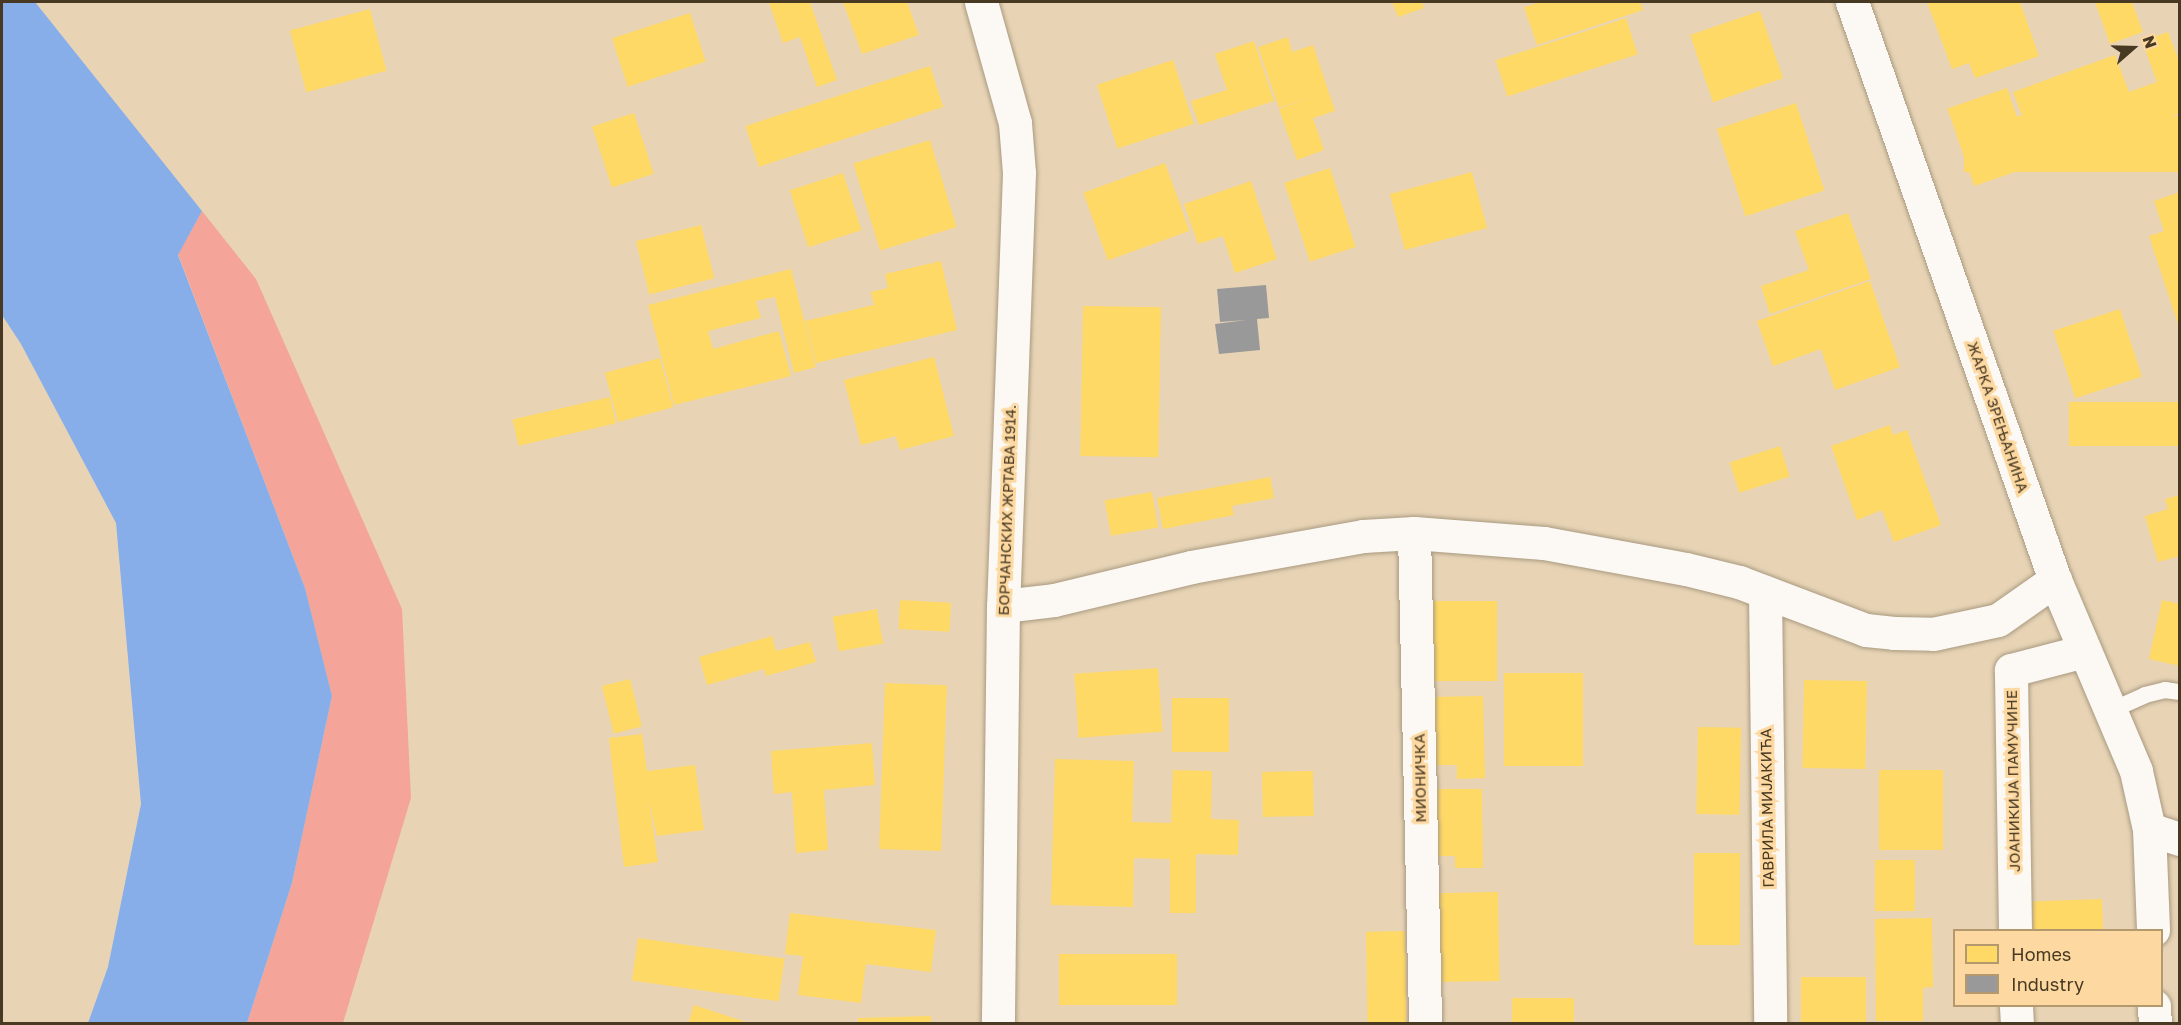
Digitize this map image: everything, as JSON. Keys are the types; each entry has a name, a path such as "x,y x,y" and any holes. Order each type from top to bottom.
{"street":[{"name":"БОРЧАНСКИХ ЖРТАВА 1914.","path":"981,2 1015,123 1018,173 1003,606 998,1023"},
{"name":"ЖАРКА ЗРЕЊАНИНА","path":"1852,2 2055,580 2164,834 2153,929"},
{"path":"1003,606 1054,600 1191,567 1352,538 1414,533 1544,543 1686,569 1765,592 1866,630 1933,634 1998,620 2055,580"},
{"name":"МИОНИЧКА","path":"1414,533 1425,1023"},
{"name":"ГАВРИЛА МИЈАКИЋА","path":"1765,592 1770,1023"},
{"path":"1998,620 2012,670"},
{"name":"ЈОАНИКИЈА ПАМУЧИНЕ","path":"2015,929 2012,670 2084,651"},
{"path":"2016,1007 2017,1023"},
{"path":"2154,1007 2155,1023"}],"lane":[{"path":"2112,710 2145,695 2165,690 2180,692"}],"shaded area":[{"path":"202,211 256,279 402,609 411,798 343,1023 247,1023 292,883 332,696 305,588 178,254"}],"water":[{"path":"2,2 35,2 202,211 178,255 305,588 332,696 292,883 247,1023 88,1023 108,967 141,804 116,523 21,344 2,315"}],"building: Homes":[{"path":"810,2 837,80 817,87 800,37 783,43 769,3"},
{"path":"843,2 907,2 919,35 862,54"},
{"path":"1392,2 1422,2 1424,8 1398,17"},
{"path":"1541,2 1640,2 1643,10 1537,45 1524,7"},
{"path":"1927,2 2020,2 2039,56 1975,78 1969,63 1952,69"},
{"path":"2095,2 2132,2 2143,32 2110,44"},
{"path":"370,9 387,71 306,92 290,30"},
{"path":"1760,11 1783,78 1713,102 1690,35"},
{"path":"690,13 706,62 628,87 612,38"},
{"path":"1626,18 1638,54 1507,96 1496,60"},
{"path":"2168,32 2180,64 2180,113 2054,159 2041,124 2027,129 2013,92 2115,55 2129,92 2157,82 2142,41"},
{"path":"1288,37 1292,52 1313,45 1335,111 1313,118 1324,150 1297,160 1279,109 1308,98 1279,108 1258,47"},
{"path":"1254,41 1274,101 1199,125 1191,101 1227,90 1215,54"},
{"path":"1173,60 1194,124 1118,148 1097,85"},
{"path":"930,66 943,107 759,167 745,126"},
{"path":"2007,88 2034,166 1974,186 1947,109"},
{"path":"1796,103 1824,190 1745,216 1717,129"},
{"path":"634,113 654,174 612,187 592,127"},
{"path":"1964,116 2180,116 2180,172 1964,172"},
{"path":"930,140 957,227 880,250 853,163"},
{"path":"1165,163 1190,231 1108,260 1083,193"},
{"path":"1330,168 1356,247 1310,262 1284,183"},
{"path":"1472,172 1487,228 1405,250 1390,194"},
{"path":"843,173 862,230 808,247 790,190"},
{"path":"1251,181 1277,259 1235,273 1223,236 1198,244 1184,204"},
{"path":"2180,192 2179,327 2149,236 2164,231 2154,201"},
{"path":"1848,213 1871,279 1770,314 1761,286 1809,270 1795,231"},
{"path":"701,225 714,278 649,295 636,241"},
{"path":"941,261 957,330 816,363 805,321 874,305 871,292 888,288 885,274"},
{"path":"791,269 816,367 794,373 775,297 756,301 761,318 708,331 713,349 779,331 791,376 674,405 648,305"},
{"path":"1870,281 1900,367 1835,390 1821,349 1773,366 1757,321"},
{"path":"1083,306 1161,307 1158,457 1080,456"},
{"path":"2120,309 2142,377 2075,398 2053,331"},
{"path":"934,357 954,436 900,450 896,436 861,445 844,380"},
{"path":"660,358 673,407 618,422 605,373"},
{"path":"610,397 616,423 519,446 513,419"},
{"path":"2069,402 2180,402 2180,446 2069,446"},
{"path":"1890,425 1893,435 1907,430 1941,525 1894,542 1882,510 1857,520 1831,446"},
{"path":"1780,446 1790,476 1739,493 1730,462"},
{"path":"1270,477 1274,498 1232,506 1234,515 1163,529 1157,498"},
{"path":"1152,492 1158,527 1111,536 1105,500"},
{"path":"2180,495 2180,556 2158,562 2145,516 2168,509 2165,499"},
{"path":"900,600 951,603 949,632 898,629"},
{"path":"2162,600 2180,604 2180,666 2149,659"},
{"path":"1429,601 1497,601 1497,681 1429,681"},
{"path":"877,609 883,643 839,651 833,617"},
{"path":"772,636 776,651 810,642 816,662 766,676 764,669 707,685 699,657"},
{"path":"1158,668 1162,732 1079,738 1074,674"},
{"path":"1504,673 1583,673 1583,766 1504,766"},
{"path":"630,679 642,727 614,734 602,686"},
{"path":"1804,680 1867,681 1865,769 1802,768"},
{"path":"885,683 947,685 941,851 879,849"},
{"path":"1483,696 1485,778 1457,779 1457,765 1431,765 1430,697"},
{"path":"1172,698 1229,698 1229,752 1172,752"},
{"path":"1698,727 1741,728 1739,815 1696,814"},
{"path":"642,734 647,771 695,765 704,830 657,836 649,801 658,862 624,867 609,738"},
{"path":"872,743 875,785 824,790 828,850 796,853 792,792 774,794 771,751"},
{"path":"1055,759 1134,761 1132,822 1171,823 1173,770 1212,771 1211,819 1239,820 1238,855 1196,854 1196,913 1170,913 1170,859 1134,858 1133,907 1051,905"},
{"path":"1879,770 1943,770 1943,850 1879,850"},
{"path":"1313,771 1314,816 1263,817 1262,772"},
{"path":"1431,789 1482,789 1483,868 1455,868 1455,856 1431,856"},
{"path":"1694,853 1740,853 1740,945 1694,945"},
{"path":"1875,860 1915,860 1915,911 1875,911"},
{"path":"1498,892 1500,981 1435,982 1433,893"},
{"path":"2102,899 2103,929 2033,929 2032,901"},
{"path":"790,913 936,930 931,972 866,964 861,1003 798,995 803,956 785,954"},
{"path":"1932,918 1933,987 1923,988 1923,1021 1876,1021 1875,919"},
{"path":"1405,931 1407,1024 1368,1024 1366,932"},
{"path":"638,938 785,959 779,1001 632,981"},
{"path":"1059,954 1177,954 1177,1005 1059,1005"},
{"path":"1801,977 1866,977 1866,1024 1801,1024"},
{"path":"1512,998 1574,998 1574,1024 1512,1024"},
{"path":"694,1005 746,1022 745,1024 688,1024"},
{"path":"931,1016 931,1024 858,1024 858,1018"}],"building: Industry":[{"path":"1266,285 1269,318 1257,319 1260,350 1219,354 1215,324 1246,320 1220,322 1217,289"}]}
